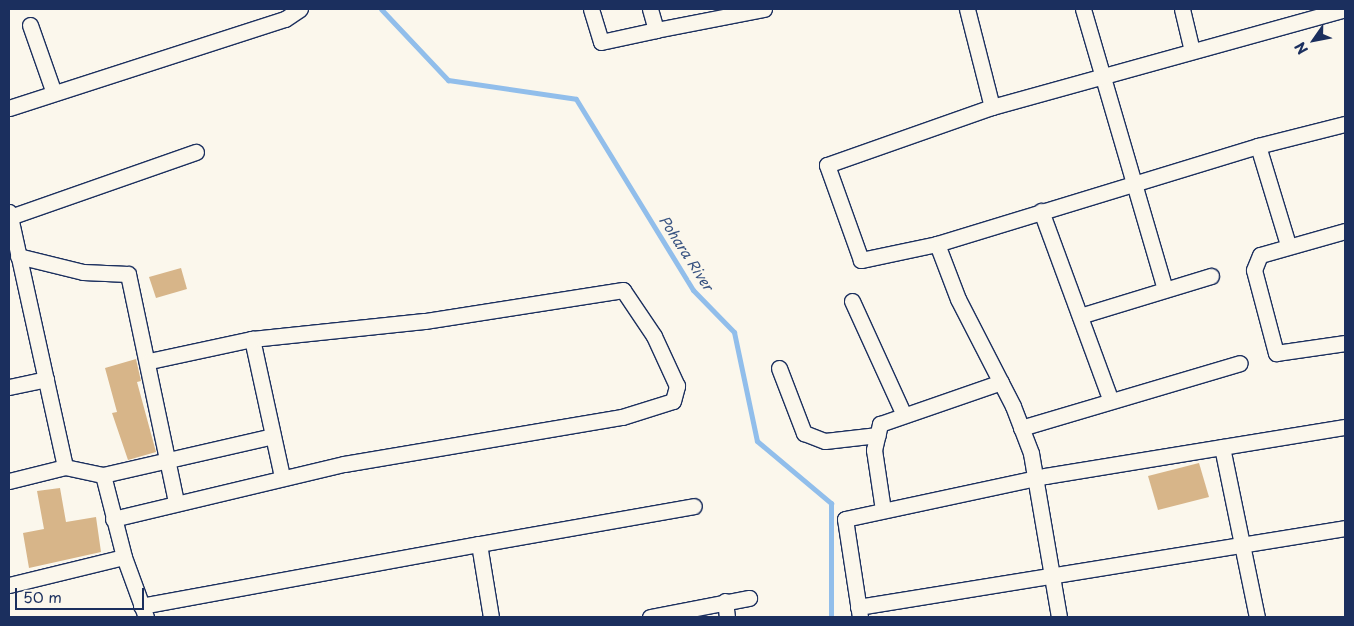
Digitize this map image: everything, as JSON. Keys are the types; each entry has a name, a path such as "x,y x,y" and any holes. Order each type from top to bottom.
{"street":[{"path":"9,108 285,19 300,9"},
{"path":"591,9 601,42 760,9"},
{"path":"650,9 656,30"},
{"path":"967,9 992,107"},
{"path":"1083,9 1136,182 1166,289"},
{"path":"1182,9 1192,51"},
{"path":"1345,9 1296,15 1192,51 992,107 827,165 861,260 937,244 1258,146 1345,124"},
{"path":"30,25 54,93"},
{"path":"1258,146 1288,244"},
{"path":"65,467 9,214 196,152"},
{"path":"1041,211 1111,401"},
{"path":"1345,231 1288,244 1260,255 1254,270 1272,348 1282,356 1345,343"},
{"path":"937,244 958,299 1021,428 1038,478 1060,617"},
{"path":"18,256 83,272 128,274 148,361 176,501"},
{"path":"1080,316 1211,276"},
{"path":"113,519 176,501 282,477 622,417 673,401 677,386 654,336 622,290 424,321 252,339 148,361"},
{"path":"852,301 904,415"},
{"path":"252,339 282,477"},
{"path":"1021,428 1240,363"},
{"path":"779,368 804,433 825,440 878,435"},
{"path":"9,387 46,379"},
{"path":"883,510 874,450 880,424 1000,382"},
{"path":"1345,427 1038,478 845,518 859,612 1053,576 1242,547 1345,528"},
{"path":"9,481 65,467 103,474 168,457 273,436"},
{"path":"1222,448 1258,617"},
{"path":"103,474 124,557 143,612 479,544 694,506"},
{"path":"479,544 492,617"},
{"path":"9,585 124,557"},
{"path":"650,617 725,601 749,598"},
{"path":"725,601 727,617"}],"building":[{"path":"181,268 187,289 156,298 149,277"},
{"path":"136,359 141,381 137,382 156,452 128,460 112,413 117,412 105,368"},
{"path":"1199,463 1209,497 1158,510 1148,476"},
{"path":"60,488 66,522 96,517 101,552 29,568 23,533 44,529 37,491"}],"waterway":[{"name":"Pohara River","path":"381,9 448,80 576,99 693,290 734,332 757,441 831,503 831,617"}]}
